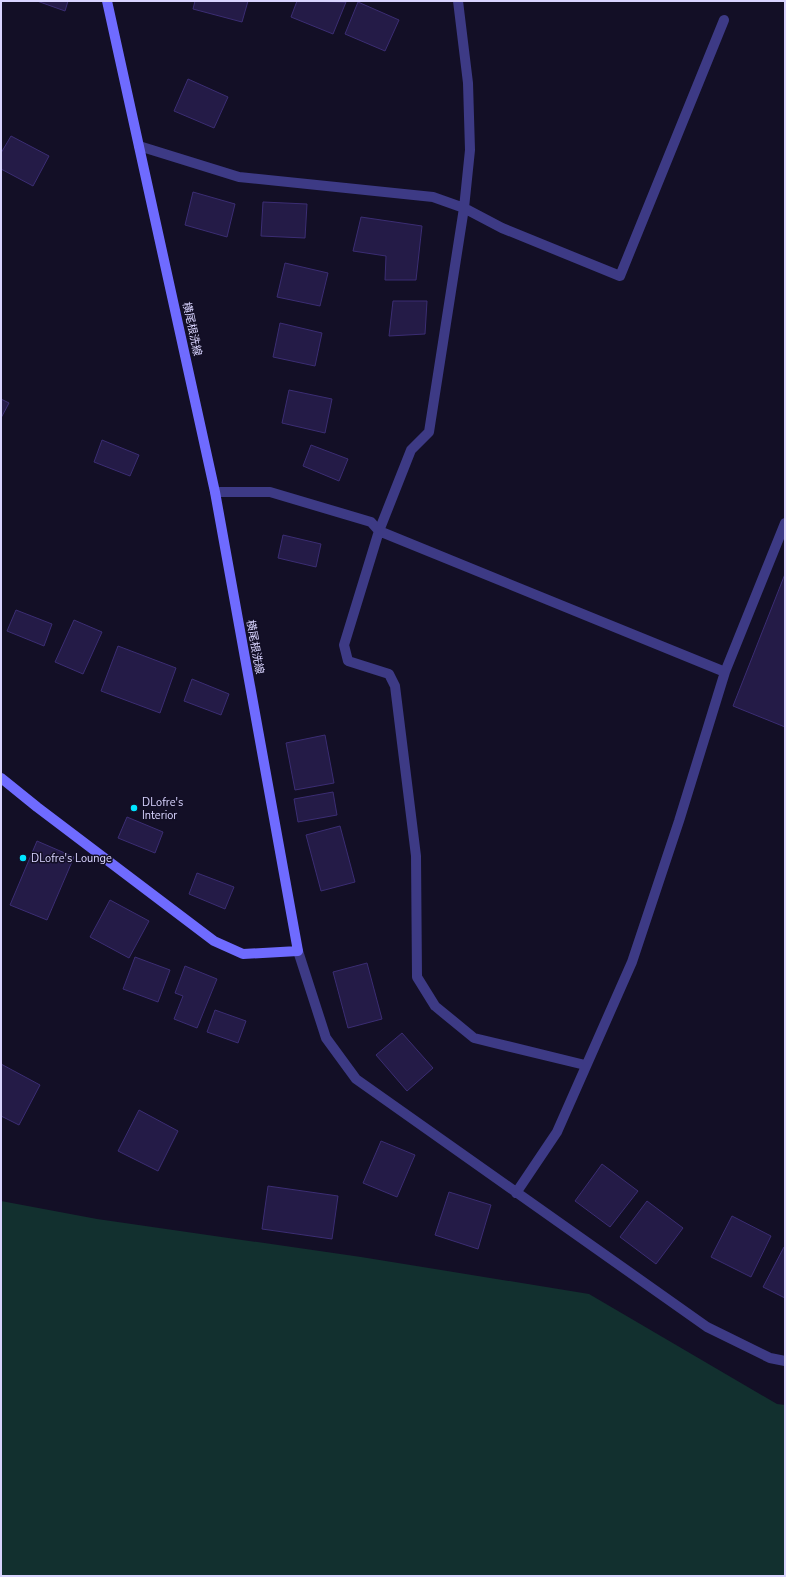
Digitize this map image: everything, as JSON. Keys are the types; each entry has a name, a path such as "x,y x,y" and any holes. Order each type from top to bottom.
{"main road":[{"name":"横尾根洗線","path":"108,1 215,492 298,951"},
{"path":"1,778 214,941 243,954 298,951"}],"street":[{"path":"458,1 468,83 470,150 464,208 428,432 411,450 379,531 344,645 348,661 389,674 395,686 416,856 417,977 435,1006 474,1038 585,1065"},
{"path":"139,146 239,177 433,196 464,208 502,228 620,276 724,20"},
{"path":"215,492 270,492 371,522 379,531 725,672"},
{"path":"516,1193 557,1132 585,1065 632,962 679,821 725,672 785,523"},
{"path":"298,951 326,1038 356,1079 707,1327 770,1358 785,1361"}],"green space":[{"path":"1,1201 97,1219 361,1257 589,1294 777,1404 785,1405 785,1576 1,1576"}],"building":[{"path":"37,1 68,1 65,11"},
{"path":"195,1 248,1 242,22 193,9"},
{"path":"297,1 346,2 333,34 291,17"},
{"path":"358,2 399,20 385,51 345,34"},
{"path":"188,79 228,97 214,128 174,111"},
{"path":"11,136 49,156 33,186 1,169 1,153"},
{"path":"193,192 235,204 227,237 185,225"},
{"path":"263,202 307,204 305,238 261,236"},
{"path":"361,217 422,226 416,280 385,280 386,256 353,251"},
{"path":"285,263 328,273 320,306 277,297"},
{"path":"393,301 427,301 425,334 389,336"},
{"path":"280,323 322,333 315,366 273,357"},
{"path":"289,390 332,399 325,433 282,423"},
{"path":"1,399 9,403 1,418"},
{"path":"102,440 139,455 130,476 94,462"},
{"path":"311,445 348,459 339,481 303,466"},
{"path":"283,535 321,544 316,567 278,558"},
{"path":"785,574 785,727 733,706"},
{"path":"16,610 52,624 44,646 7,631"},
{"path":"74,620 102,632 83,674 55,662"},
{"path":"118,646 176,668 160,713 101,691"},
{"path":"192,679 229,694 221,715 184,701"},
{"path":"325,735 334,783 295,790 286,743"},
{"path":"333,792 337,815 298,822 294,799"},
{"path":"127,817 163,832 155,853 118,838"},
{"path":"340,826 355,882 321,891 306,835"},
{"path":"37,841 74,857 47,920 10,905"},
{"path":"197,873 234,887 225,909 189,894"},
{"path":"110,900 149,921 129,958 90,937"},
{"path":"135,957 170,970 158,1002 123,989"},
{"path":"367,963 382,1019 348,1028 333,972"},
{"path":"185,966 217,979 197,1028 174,1019 183,996 175,993"},
{"path":"215,1010 246,1021 238,1043 207,1032"},
{"path":"402,1033 433,1068 407,1091 376,1055"},
{"path":"1,1064 40,1085 19,1125 1,1116"},
{"path":"139,1110 178,1131 158,1171 118,1151"},
{"path":"381,1141 415,1155 397,1197 363,1183"},
{"path":"602,1164 638,1191 610,1227 575,1201"},
{"path":"268,1186 338,1196 332,1239 262,1229"},
{"path":"449,1192 491,1205 478,1249 435,1235"},
{"path":"647,1201 683,1228 656,1264 620,1237"},
{"path":"732,1216 771,1236 751,1277 711,1257"},
{"path":"785,1247 785,1298 763,1287"}],"place":[{"name":"DLofre's Interior","path":"134,808"},
{"name":"DLofre's Lounge","path":"23,858"}]}
